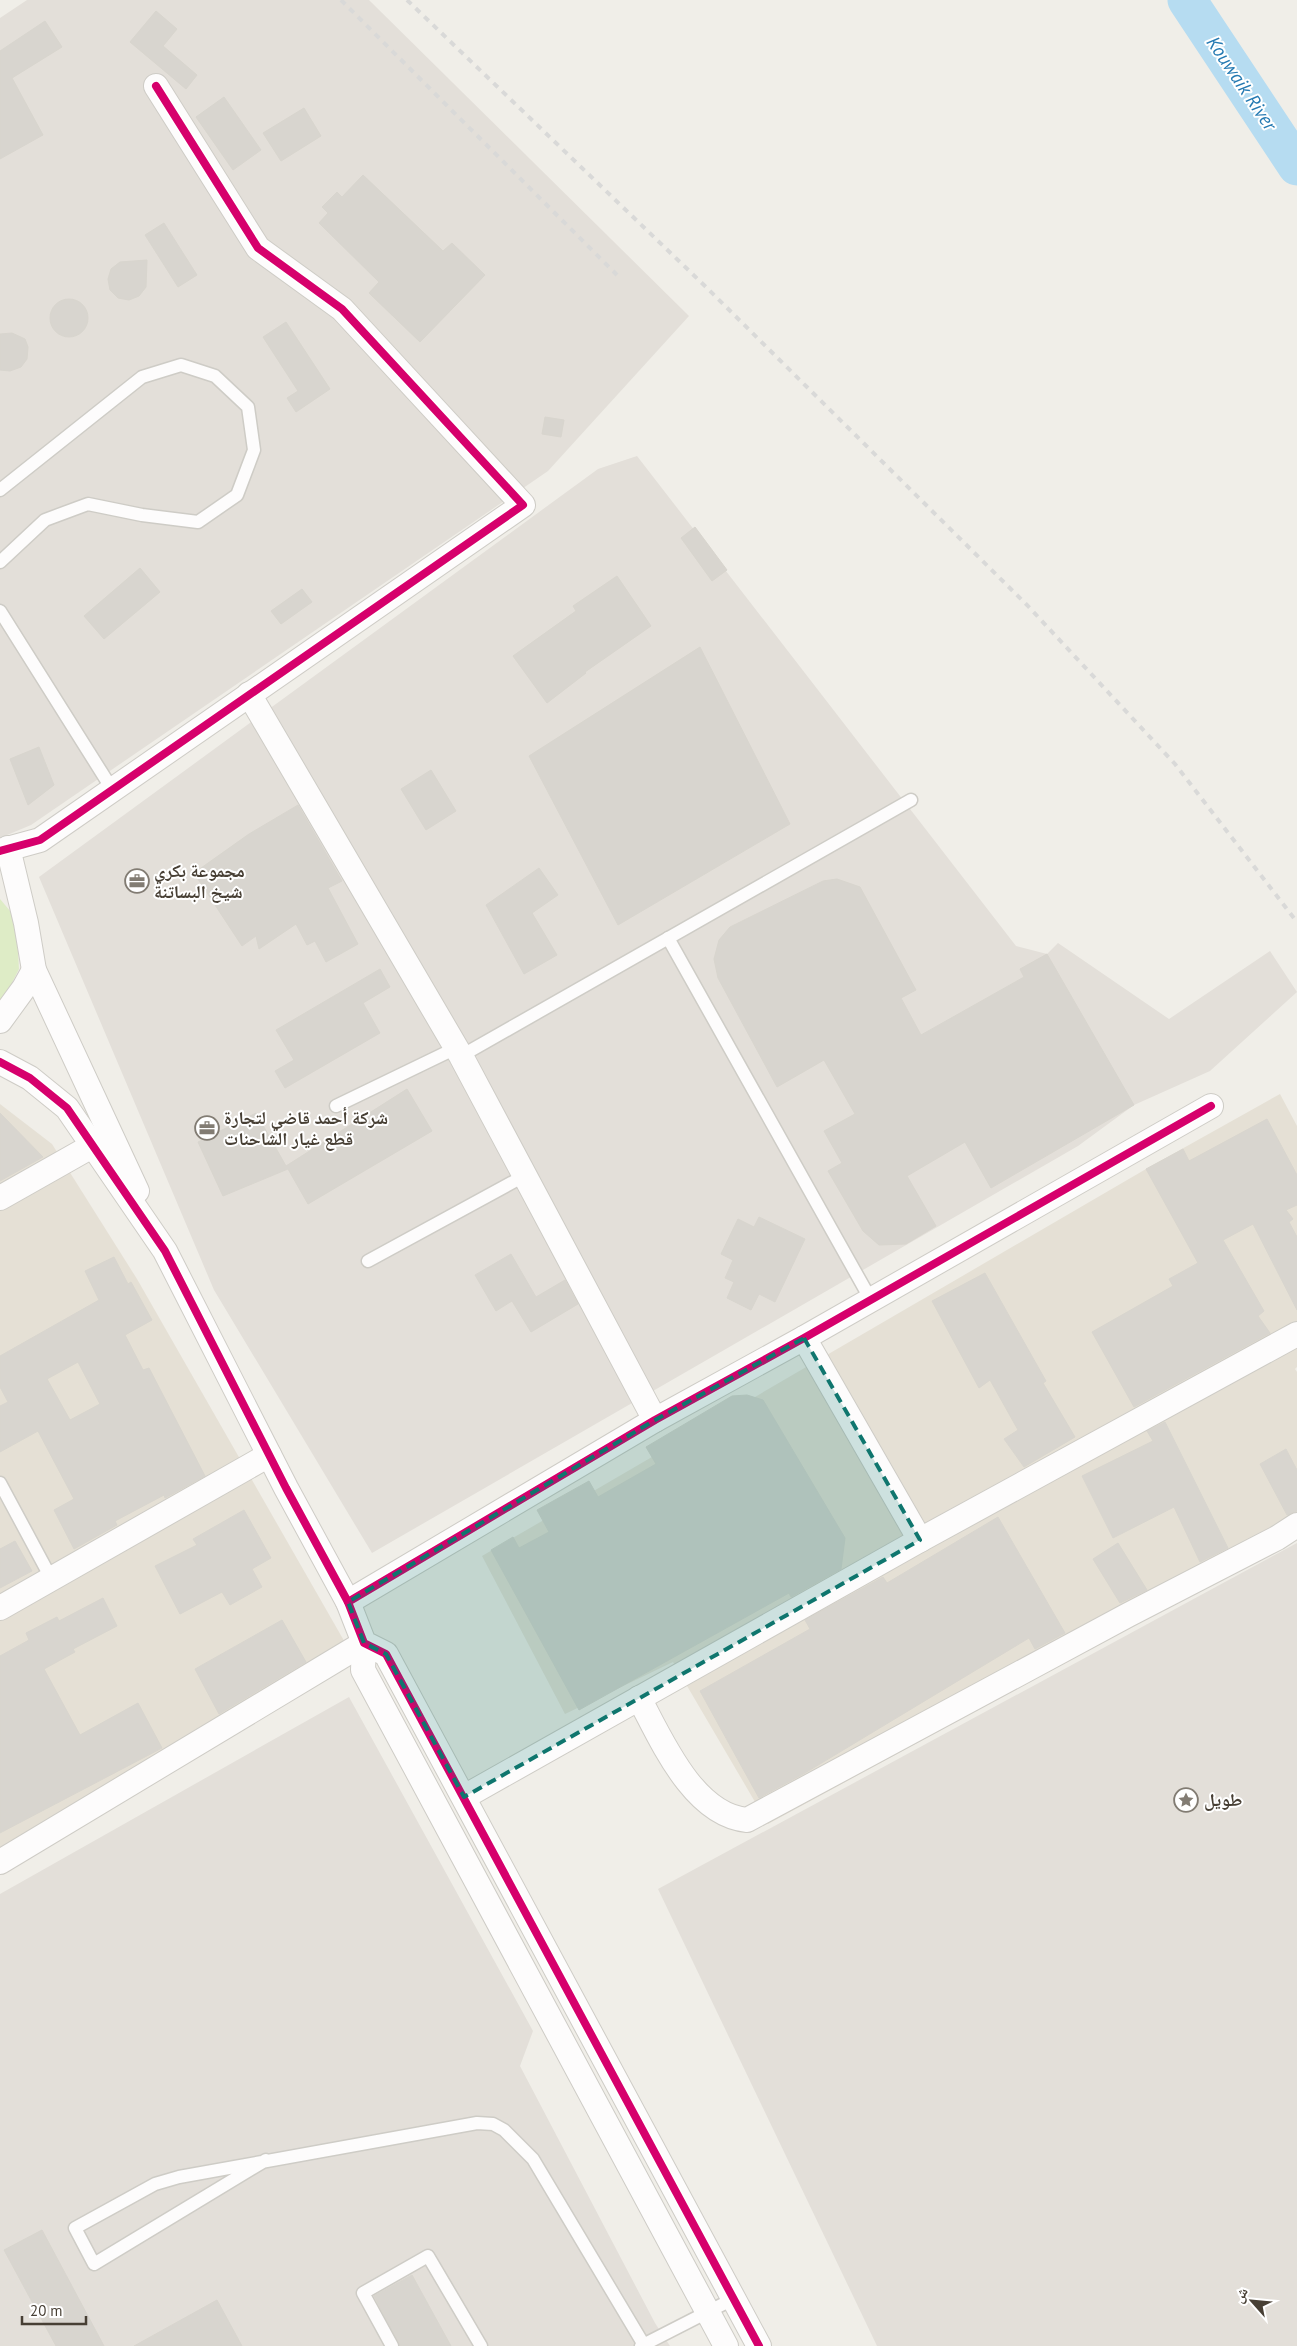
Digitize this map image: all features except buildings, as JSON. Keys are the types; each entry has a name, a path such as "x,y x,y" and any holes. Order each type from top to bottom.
{"street":[{"path":"156,86 258,248 342,309 523,505 40,840 4,850 26,923 34,970 165,1251 269,1455 348,1602 364,1643 363,1670 726,2346"},
{"path":"249,694 459,1052 655,1420"},
{"path":"0,1021 24,988 34,970"},
{"path":"0,1062 30,1078 67,1108 165,1251"},
{"path":"348,1602 655,1420 804,1338 1210,1106"},
{"path":"0,1198 92,1146"},
{"path":"464,1797 920,1540 1297,1334"},
{"path":"804,1338 920,1540"},
{"path":"0,1608 269,1455"},
{"path":"639,1698 675,1767 702,1797 735,1819 747,1820 1297,1526"},
{"path":"364,1643 386,1654 735,2298 759,2346"},
{"path":"0,1862 364,1643"}],"lane":[{"path":"0,490 142,377 181,365 215,376 248,407 254,450 237,495 198,522 142,515 88,504 44,520 0,562"},
{"path":"0,611 112,789"},
{"path":"336,1106 459,1052 668,938 911,800"},
{"path":"668,938 871,1300"},
{"path":"368,1261 524,1176"},
{"path":"0,1484 52,1578"},
{"path":"266,2160 94,2264 75,2228 156,2184 179,2177 266,2160 477,2123 492,2124 509,2134 533,2159 642,2345 735,2298"},
{"path":"392,2346 363,2293 428,2256 481,2346"}],"highlighted area":[{"path":"804,1338 920,1540 464,1797 386,1654 364,1643 348,1602 655,1420"}],"shaded area":[{"path":"27,0 369,0 689,316 548,471 31,825 0,838 0,18"},
{"path":"637,456 1016,946 1047,954 1058,943 1169,1019 1270,951 1297,992 1210,1071 1134,1105 1078,1146 372,1553 214,1290 39,877 598,469"},
{"path":"1280,1094 1297,1126 1297,1367 1295,1369 1297,1372 1297,1537 768,1824 673,1662 565,1714 482,1556 1146,1169"},
{"path":"0,1104 52,1144 137,1279 347,1646 0,1851"},
{"path":"1297,1543 1297,2346 877,2346 658,1889"},
{"path":"349,1697 533,2031 520,2066 655,2323 670,2346 0,2346 0,1894"}],"green space":[{"path":"0,899 16,918 19,969 6,995 0,1002"}],"waterway":[{"name":"Kouwaik River","path":"1187,0 1297,166"}],"railway":[{"path":"341,0 617,275"},
{"path":"407,0 706,287 1027,605 1175,764 1297,922"}],"cycle path":[{"path":"0,851 40,840 523,505 342,309 258,248 156,86"},
{"path":"0,1062 30,1078 67,1108 165,1251 286,1488 348,1602 364,1643 386,1654 759,2346"},
{"path":"348,1602 655,1420 804,1338 1211,1106"}],"place":[{"name":"مجموعة بكري شيخ البساتنة","path":"137,881"},
{"name":"شركة أحمد قاضي لتجارة قطع غيار الشاحنات","path":"207,1128"},
{"name":"طويل","path":"1186,1800"}]}
